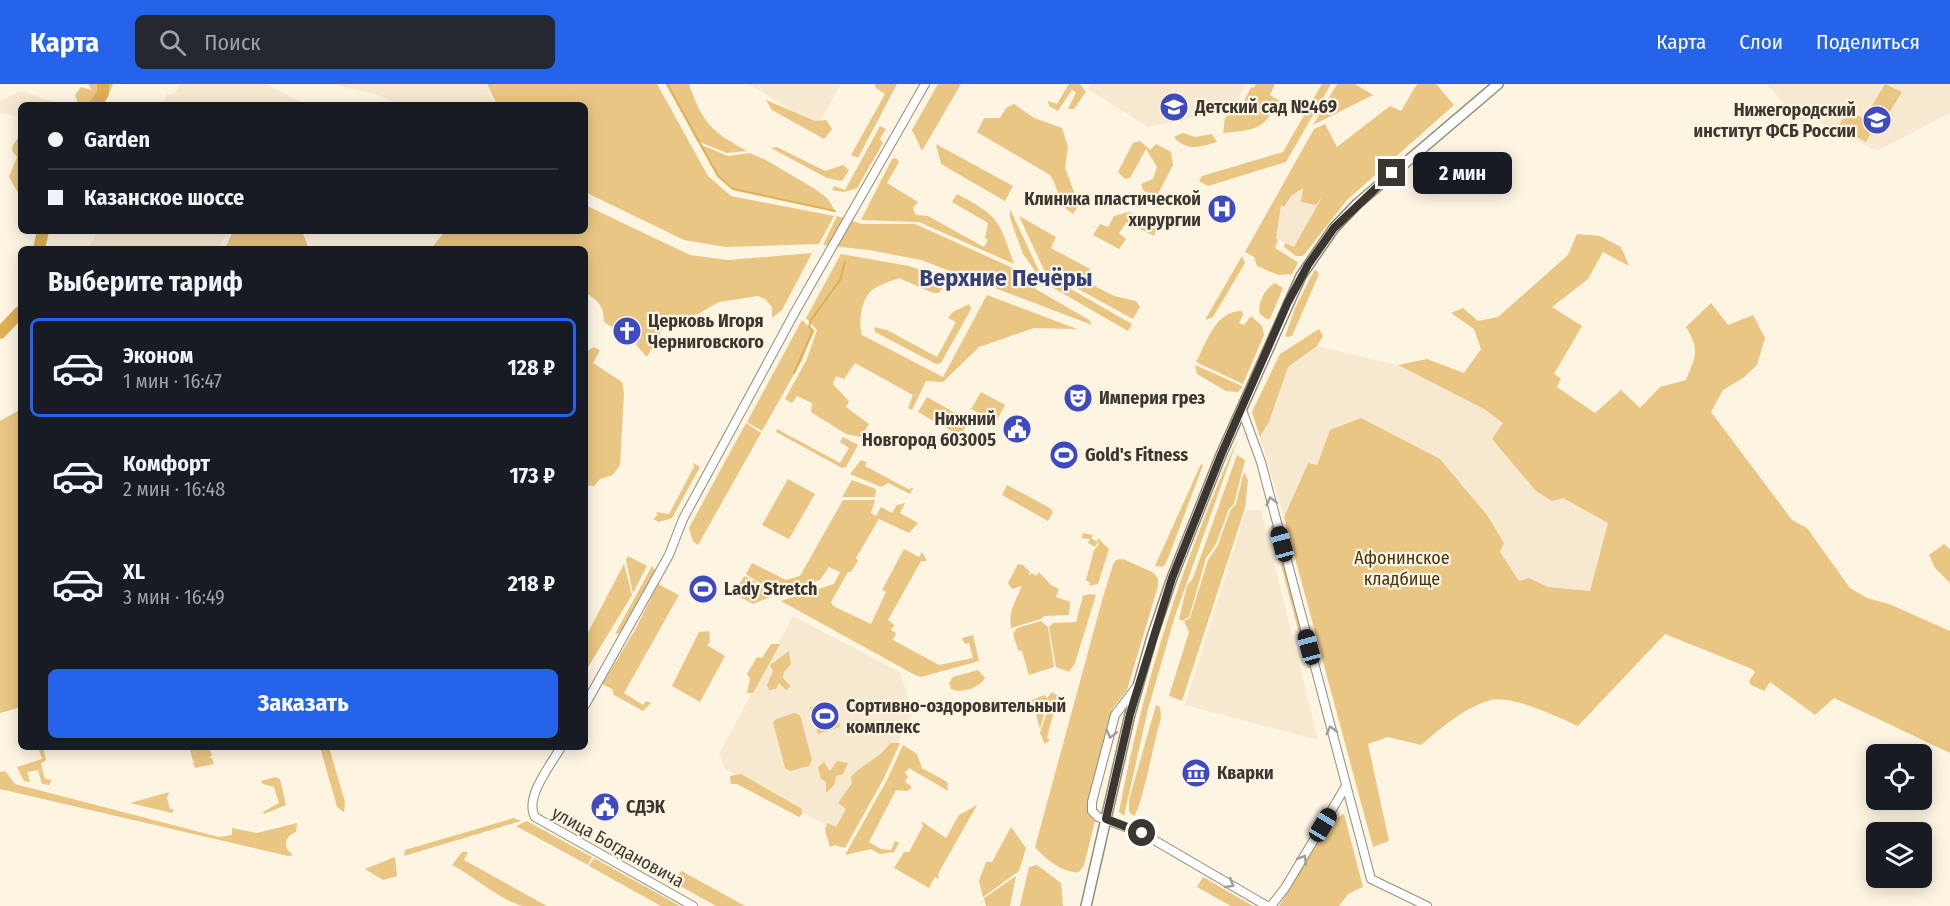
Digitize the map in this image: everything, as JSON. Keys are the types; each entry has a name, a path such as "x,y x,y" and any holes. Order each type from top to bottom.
{"main road":[{"path":"1086,906 1138,684 1172,578 1301,276 1334,228 1376,186 1498,84"}],"street":[{"path":"588,700 812,282 925,84"},
{"path":"1242,410 1261,462 1371,879 1427,906"},
{"path":"1138,684 1115,715 1098,787 1092,802 1094,814 1142,833 1269,906 1285,888 1346,786"},
{"name":"улица Богдановича","path":"559,750 534,797 532,811 540,821 693,906"},
{"path":"1332,811 1353,811"}],"shaded area":[{"path":"180,84 266,84 300,102 165,102 166,95 175,93"},
{"path":"333,84 485,84 494,102 393,102 378,95"},
{"path":"749,84 841,84 817,126"},
{"name":"Детский сад №469","path":"1091,84 1246,84 1232,111 1148,127 1088,89"},
{"name":"Нижегородский институт ФСБ России","path":"1767,84 1950,84 1950,113 1877,151 1811,117 1803,124"},
{"path":"21,91 54,102 18,102 18,116 0,113 0,101"},
{"path":"1313,161 1333,178 1294,248 1276,238 1282,197"},
{"path":"96,234 226,234 220,246 90,246"},
{"path":"1317,346 1398,365 1484,409 1504,423 1563,498 1608,523 1590,591 1548,587 1529,578 1519,581 1500,552 1504,543 1464,485 1330,430 1317,465 1307,463 1284,517 1260,437 1269,422 1288,367"},
{"path":"1246,510 1261,510 1318,740 1185,705"},
{"path":"793,616 901,673 912,715 887,762 877,765 833,847 829,841 827,826 725,769 719,754"}],"green space":[{"path":"88,84 113,84 105,102 78,102 75,95 81,87 92,90"},
{"path":"487,84 657,84 708,176 731,196 834,216 819,244 725,247 684,240 588,193 588,102 496,102"},
{"path":"667,84 689,84 699,108 710,125 725,138 747,151 727,153 697,141"},
{"path":"875,84 897,84 858,158 851,155 885,94 875,87"},
{"path":"938,84 961,84 922,151 912,130"},
{"path":"1069,84 1080,84 1086,92 1074,109 1068,109 1076,92 1072,90 1058,111 1049,106 1048,101 1057,104"},
{"path":"1256,84 1275,84 1270,95 1280,101 1274,111 1258,127 1223,133 1225,118 1235,108 1240,109 1251,87 1254,88"},
{"path":"1322,84 1331,84 1286,162 1208,186 1199,181 1202,176 1283,152"},
{"path":"1337,84 1355,84 1373,95 1313,125"},
{"path":"1417,84 1436,84 1454,105 1347,200 1303,256 1296,256 1284,247 1285,243 1294,247 1322,197 1316,205 1301,202 1303,188 1291,196 1284,207 1281,205 1276,238 1278,240 1275,248 1298,263 1292,274 1278,275 1257,266 1254,257 1245,252 1314,129 1325,124 1337,147 1390,106 1401,111"},
{"path":"1885,84 1902,92 1886,118 1870,109"},
{"path":"766,100 815,121 826,120 832,129 824,139 772,110"},
{"path":"1014,104 1034,118 1062,128 1068,147 1065,168 1079,205 1073,214 1060,200 1050,175 977,132 984,118 1000,118 1006,108"},
{"path":"1848,110 1875,125 1866,142 1838,127"},
{"path":"880,126 886,129 880,139 883,143 857,188 844,192 832,190 834,186 845,190"},
{"path":"1183,133 1195,137 1212,134 1217,142 1199,147 1184,145 1174,137"},
{"path":"18,138 18,193 9,177 17,157 12,151"},
{"path":"1140,141 1150,150 1156,144 1171,152 1173,165 1158,194 1154,197 1143,190 1141,184 1153,179 1157,167 1146,149 1130,178 1125,179 1118,172 1133,143"},
{"path":"699,144 728,156 750,153 766,160 815,189 828,199 835,211 733,189 718,176"},
{"path":"936,144 1013,186 1005,201 941,164"},
{"path":"777,147 825,171 843,165 849,170 842,181 827,178 771,148"},
{"path":"896,158 899,162 887,183 918,202 913,208 916,215 928,216 984,247 988,240 985,238 988,223 952,202 957,194 982,208 996,221 1014,264 919,222 861,220 892,159"},
{"path":"588,206 690,255 728,260 812,253 782,310 772,318 772,307 765,299 758,296 719,302 698,314 667,321 647,357 636,345 640,336 634,328 618,320 612,327 604,322 603,311 599,304 588,294 588,246 433,246 443,234 588,234"},
{"path":"1010,209 1039,271 1132,324 1128,331 1043,282 1023,254 1010,218"},
{"path":"1128,212 1154,221 1157,228 1154,236 1127,222 1119,233 1126,239 1119,249 1093,235 1100,224 1108,227 1114,216"},
{"path":"837,216 862,224 915,224 1013,268 1034,288 1089,320 1092,325 921,260 869,250 823,245"},
{"path":"1019,216 1056,237 1051,248 1090,269 1085,281 1114,296 1136,301 1140,307 1133,319 1044,270"},
{"path":"232,234 303,234 308,246 226,246"},
{"name":"Афонинское кладбище","path":"1577,234 1600,236 1621,247 1629,266 1603,252 1588,279 1552,307 1582,326 1554,374 1561,378 1557,387 1595,413 1621,390 1640,408 1660,387 1686,380 1695,348 1686,327 1711,303 1728,325 1753,315 1765,338 1757,365 1743,378 1723,390 1711,412 1792,520 1807,528 1850,588 1867,598 1889,604 1950,631 1950,753 1834,698 1815,715 1770,682 1764,691 1751,685 1749,681 1755,672 1752,669 1665,634 1578,726 1547,712 1500,699 1481,703 1463,713 1421,745 1388,737 1368,744 1389,841 1373,847 1284,517 1308,463 1317,465 1330,430 1361,418 1440,459 1487,515 1504,543 1500,552 1519,581 1529,578 1548,587 1590,591 1608,523 1563,498 1552,501 1536,491 1492,439 1503,423 1484,409 1398,365 1427,359 1464,373 1481,349 1474,329 1451,313 1463,308 1478,321 1498,317 1568,255"},
{"path":"841,254 909,266 944,278 945,284 939,293 933,293 899,278 875,288 865,299 860,324 862,335 943,377 987,295 1077,329 1034,328 979,347 943,382 926,381 912,410 908,408 913,395 855,363 844,379 836,376 833,384 849,401 846,407 869,424 861,437 846,434 811,412 812,403 797,396 792,403 785,399 806,361 817,330 806,318"},
{"path":"1242,256 1245,263 1213,317 1205,320"},
{"path":"1315,269 1319,274 1292,336 1285,337 1295,308"},
{"path":"1275,283 1283,288 1270,319 1266,319 1260,314 1261,301"},
{"path":"969,304 971,309 941,363 936,364 875,332 874,327 887,330 937,357 956,322 948,318 953,312"},
{"path":"1242,311 1243,315 1239,323 1244,325 1251,316 1262,326 1264,335 1243,384 1196,362 1218,322 1233,312"},
{"path":"802,320 813,331 802,360 762,431 747,422"},
{"path":"1319,329 1323,336 1317,346 1288,367 1269,422 1260,437 1252,412 1280,354"},
{"path":"594,347 600,350 593,363 622,382 624,393 620,465 613,475 600,479 594,486 588,485 588,350"},
{"path":"1195,365 1242,388 1238,392 1226,391 1197,374"},
{"path":"981,392 1005,405 996,422 971,409"},
{"path":"927,397 969,421 960,436 918,412"},
{"path":"18,411 18,708 0,713 0,421"},
{"path":"746,423 761,433 698,545 693,541 689,528"},
{"path":"777,429 840,463 849,448 840,442 843,437 858,445 846,467 842,468 776,432"},
{"path":"1238,438 1175,616 1148,709 1124,816 1119,812 1129,764 1167,621 1200,529"},
{"path":"1237,455 1245,460 1234,504 1229,509 1216,544 1206,558 1189,617 1182,621 1179,619 1187,586 1193,578"},
{"path":"861,460 867,462 865,466 908,489 913,488 910,494 888,483 881,487 850,474"},
{"path":"693,463 700,467 672,518 659,522 653,519 658,515 656,512 669,514 694,467"},
{"path":"1201,464 1203,465 1167,561 1163,567 1155,566"},
{"path":"1244,472 1248,480 1245,508 1182,701 1169,696 1189,632 1184,621 1190,618 1208,560 1218,545 1230,511 1236,504"},
{"path":"788,479 815,494 789,539 762,525"},
{"path":"852,480 876,489 875,497 842,497"},
{"path":"1007,485 1050,508 1053,512 1048,521 1002,495"},
{"path":"843,500 875,500 871,513 876,516 881,507 892,513 897,505 905,503 900,513 918,523 909,533 879,519 856,558 858,561 851,572 848,572 831,602 833,606 871,624 886,592 882,590 904,549 919,557 922,552 927,561 921,561 888,620 894,625 891,630 896,633 893,640 939,665 973,658 969,643 965,644 962,638 973,635 979,661 921,677 781,601 834,584 840,572 829,567 820,580 776,594 746,574 752,563 786,580 800,576"},
{"path":"1274,525 1312,667 1308,668 1271,526"},
{"path":"1083,533 1093,535 1091,538 1097,542 1098,538 1109,549 1098,584 1089,586 1090,583 1086,580 1094,550 1099,544 1098,542 1095,547 1088,543 1090,539 1081,538"},
{"path":"1944,544 1950,549 1950,583 1935,568 1929,555"},
{"path":"628,556 647,566 633,593 626,560"},
{"path":"1123,559 1154,573 1158,579 1158,586 1127,690 1113,708 1095,785 1088,799 1088,814 1095,821 1084,865 1079,872 1073,872 1055,864 1035,847 1103,597 1113,565 1116,560"},
{"path":"624,564 632,595 588,667 588,632"},
{"path":"1018,564 1023,565 1030,572 1028,576 1032,573 1036,576 1039,572 1051,585 1059,589 1056,597 1070,602 1069,615 1044,616 1011,628 1012,611 1022,586 1012,589 1008,583"},
{"path":"652,566 656,572 623,632 615,634"},
{"path":"744,576 766,587 773,596 753,604 734,594"},
{"path":"658,584 679,595 624,693 643,705 646,701 651,703 643,711 614,695 612,689 602,684 635,630"},
{"path":"1096,595 1075,663 1069,672 1056,667 1049,627 1053,623 1076,622 1083,596"},
{"path":"1041,621 1048,627 1054,667 1029,675 1022,651 1018,650 1013,634 1017,628"},
{"path":"709,631 710,642 707,645 725,656 700,702 672,686 699,632"},
{"path":"771,644 780,644 753,693 747,693 750,679 747,674 757,657 762,658"},
{"path":"789,651 791,664 784,672 783,678 791,687 786,690 779,683 776,689 769,690 767,685 773,671 770,665"},
{"path":"978,670 985,678 979,685 964,690 951,689 949,683 953,677"},
{"path":"1052,692 1058,696 1047,738 1050,740 1045,744 1040,733 1049,707 1048,701 1040,729 1032,700 1044,695 1047,698"},
{"name":"Сортивно-оздоровительный комплекс","path":"833,703 840,727 818,734 810,707"},
{"path":"1156,705 1160,707 1161,718 1141,800 1134,816 1129,812 1129,800"},
{"path":"794,713 800,715 812,760 809,766 790,771 785,768 773,722"},
{"path":"890,743 900,743 884,778 845,848 834,845 830,847 825,830 827,823 836,827 846,809 838,803 852,783 851,777"},
{"path":"903,745 917,754 922,768 947,782 948,791 909,768 905,773 908,776 905,782 912,787 908,791 896,790 869,842 881,849 891,850 895,841 899,843 894,852 880,854 871,849 845,855 887,780"},
{"path":"39,750 44,750 46,760 41,764 45,779 52,780 49,785 42,784 38,770 27,772 30,782 24,781 17,767 42,759"},
{"path":"190,750 210,750 212,756 208,758 212,758 214,764 195,768 193,763 195,761 193,761"},
{"path":"321,750 330,750 345,802 344,812 337,807"},
{"path":"837,761 848,763 843,774 836,776 835,784 826,793 826,782 821,779 818,767 824,762 830,771"},
{"path":"5,771 15,784 219,837 232,835 232,828 257,833 297,823 296,832 286,842 287,849 293,855 288,856 0,789 0,772"},
{"path":"741,774 802,809 802,814 799,817 737,784 731,784 730,776"},
{"path":"275,777 280,779 286,805 264,814 263,812 279,803 274,787 263,784 261,781"},
{"path":"169,792 167,798 170,809 174,809 172,813 130,803"},
{"path":"977,805 938,874 939,879 935,877 929,888 894,868 904,852 909,852 923,826 921,821 946,838 959,815"},
{"path":"1344,814 1363,887 1348,894 1339,906 1279,906 1328,823"},
{"path":"514,818 521,821 404,856 405,850"},
{"path":"527,821 592,857 588,865 516,826"},
{"path":"1011,827 1026,848 1019,871 983,897 979,881 986,862 992,862"},
{"path":"462,852 468,852 464,860 547,906 523,906 514,903 452,865"},
{"path":"395,857 397,876 383,880 365,869"},
{"path":"594,858 680,906 661,906 589,866"},
{"path":"1037,865 1061,883 1063,906 1020,906 1029,867"},
{"path":"682,871 745,906 716,906 675,883 677,875"},
{"path":"1016,876 1010,906 986,906 984,898"},
{"path":"1203,877 1253,906 1231,906 1197,887"}],"waterway":[{"path":"97,102 103,93 103,84"},
{"path":"667,84 718,176 733,189 835,211"},
{"path":"40,246 42,234"},
{"path":"794,373 813,331 809,327 811,320 840,280 845,262"},
{"path":"0,333 18,314"}],"place":[{"name":"Детский сад №469","path":"1174,107"},
{"name":"Нижегородский институт ФСБ России","path":"1877,120"},
{"name":"Клиника пластической хирургии","path":"1222,209"},
{"name":"Церковь Игоря Черниговского","path":"627,331"},
{"name":"Империя грез","path":"1078,398"},
{"name":"Нижний Новгород 603005","path":"1017,429"},
{"name":"Gold's Fitness","path":"1064,455"},
{"name":"Lady Stretch","path":"703,589"},
{"name":"Сортивно-оздоровительный комплекс","path":"825,716"},
{"name":"Кварки","path":"1196,773"},
{"name":"СДЭК","path":"605,807"}],"district":[{"name":"Верхние Печёры","path":"1006,278"}],"route":[{"path":"1142,833 1106,819 1130,714 1172,578 1221,455 1301,276 1334,228 1392,173"}]}
